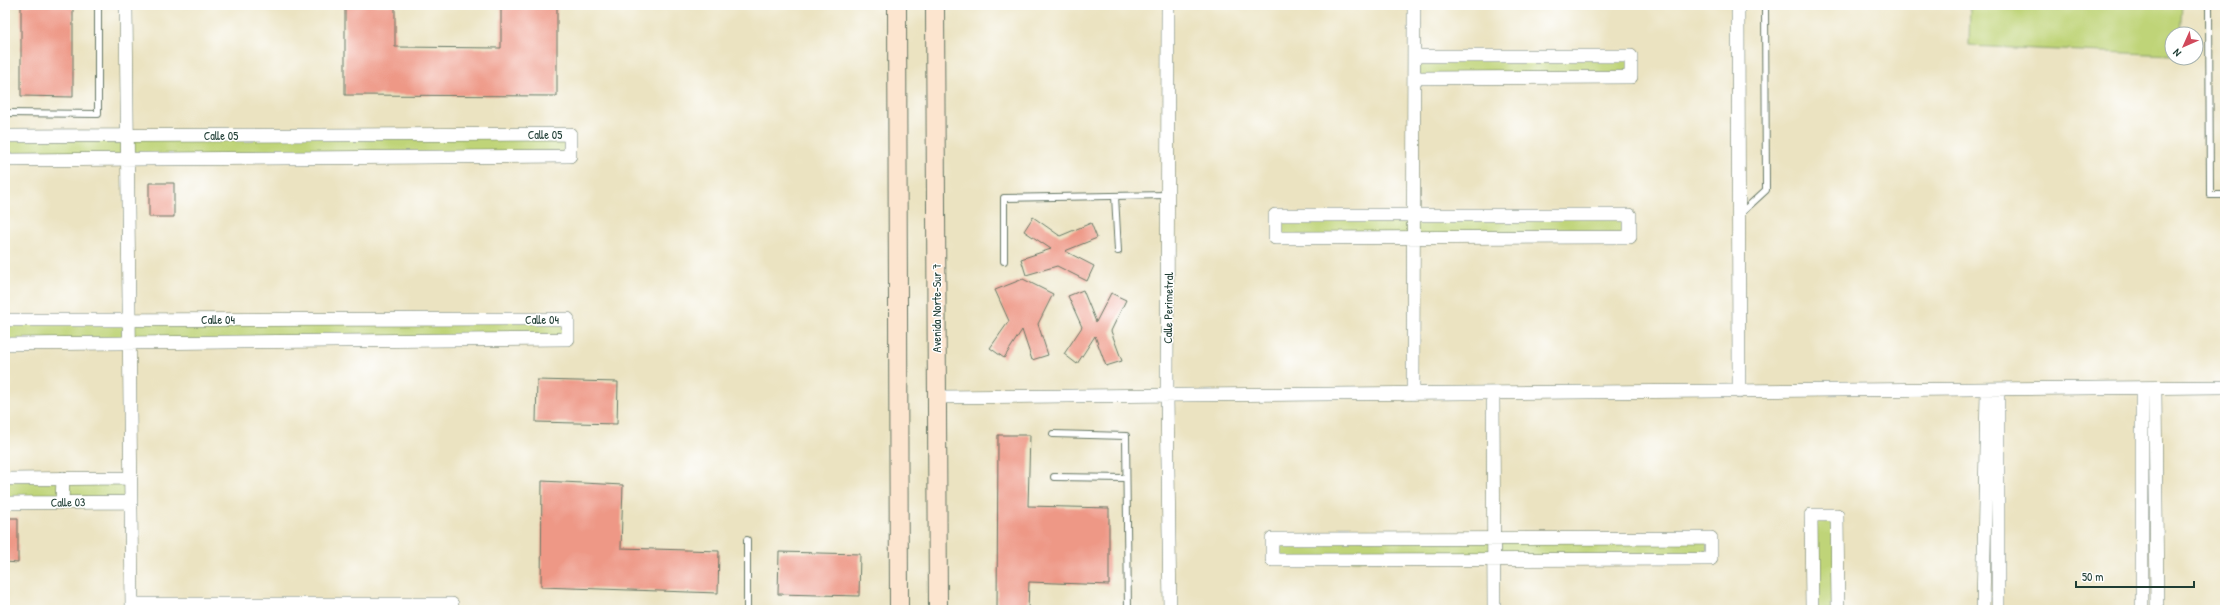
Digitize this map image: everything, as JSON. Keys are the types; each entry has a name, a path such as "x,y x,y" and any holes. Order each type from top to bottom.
{"main road":[{"path":"897,5 899,610"},
{"name":"Avenida Norte-Sur 7","path":"935,5 938,610"}],"street":[{"path":"126,5 132,607 452,604"},
{"name":"Calle Perimetral","path":"1168,5 1169,195 1167,396 1170,610"},
{"path":"1413,394 1414,5"},
{"path":"1738,5 1739,392"},
{"path":"1414,56 1631,56 1631,77 1414,78"},
{"name":"Calle 05","path":"5,136 570,134 570,156 5,160"},
{"path":"1275,215 1414,215 1630,215 1630,237 1275,238 1275,215"},
{"name":"Calle 04","path":"5,320 568,319 568,338 129,344 5,344"},
{"path":"937,397 1493,394 2225,387"},
{"path":"2142,610 2148,388"},
{"path":"2148,388 2157,610"},
{"path":"1983,610 1993,390"},
{"path":"1993,390 1998,610"},
{"path":"1493,394 1494,610"},
{"path":"62,503 63,478"},
{"name":"Calle 03","path":"5,479 130,478"},
{"name":"Calle 03","path":"5,503 130,502"},
{"path":"1812,610 1811,515 1837,515 1838,610"},
{"path":"1711,538 1711,559 1494,560 1272,560 1272,539 1711,538"}],"lane":[{"path":"5,113 98,114 98,5"},
{"path":"1738,215 1766,190 1765,5"},
{"path":"2208,5 2210,195 2225,195"},
{"path":"1004,261 1004,198 1169,195"},
{"path":"1115,196 1118,252"},
{"path":"1053,434 1126,436 1128,610"},
{"path":"1054,476 1126,478"},
{"path":"747,540 747,610"}],"green space":[{"path":"1970,5 2182,5 2181,26 2164,26 2164,55 1969,46"},
{"path":"1414,56 1631,56 1631,77 1414,78"},
{"path":"570,134 570,156 5,160 5,136"},
{"path":"1275,215 1630,215 1630,237 1275,238"},
{"path":"568,319 568,339 5,344 5,320"},
{"path":"5,479 130,479 130,501 5,502"},
{"path":"1811,515 1837,515 1838,610 1812,610"},
{"path":"1711,538 1711,559 1272,560 1272,539"}],"building":[{"path":"21,5 73,5 73,97 21,96"},
{"path":"345,5 395,5 395,47 501,48 501,5 557,5 557,96 345,95"},
{"path":"149,183 174,183 174,217 149,217"},
{"path":"1033,217 1060,236 1091,223 1097,238 1065,251 1094,266 1087,281 1057,266 1026,275 1021,259 1051,249 1024,231"},
{"path":"1023,279 1053,294 1038,324 1048,355 1032,360 1022,330 1004,358 990,348 1009,321 995,290"},
{"path":"1083,290 1096,322 1111,293 1126,300 1111,331 1122,361 1106,366 1095,336 1077,364 1064,354 1082,327 1068,296"},
{"path":"537,380 618,382 617,424 536,422"},
{"path":"998,435 1030,435 1028,506 1109,508 1109,585 1029,582 1028,610 997,610"},
{"path":"542,481 623,485 621,548 719,551 718,593 541,587"},
{"path":"5,518 18,518 18,563 5,562"},
{"path":"779,552 860,554 859,596 778,594"}]}
